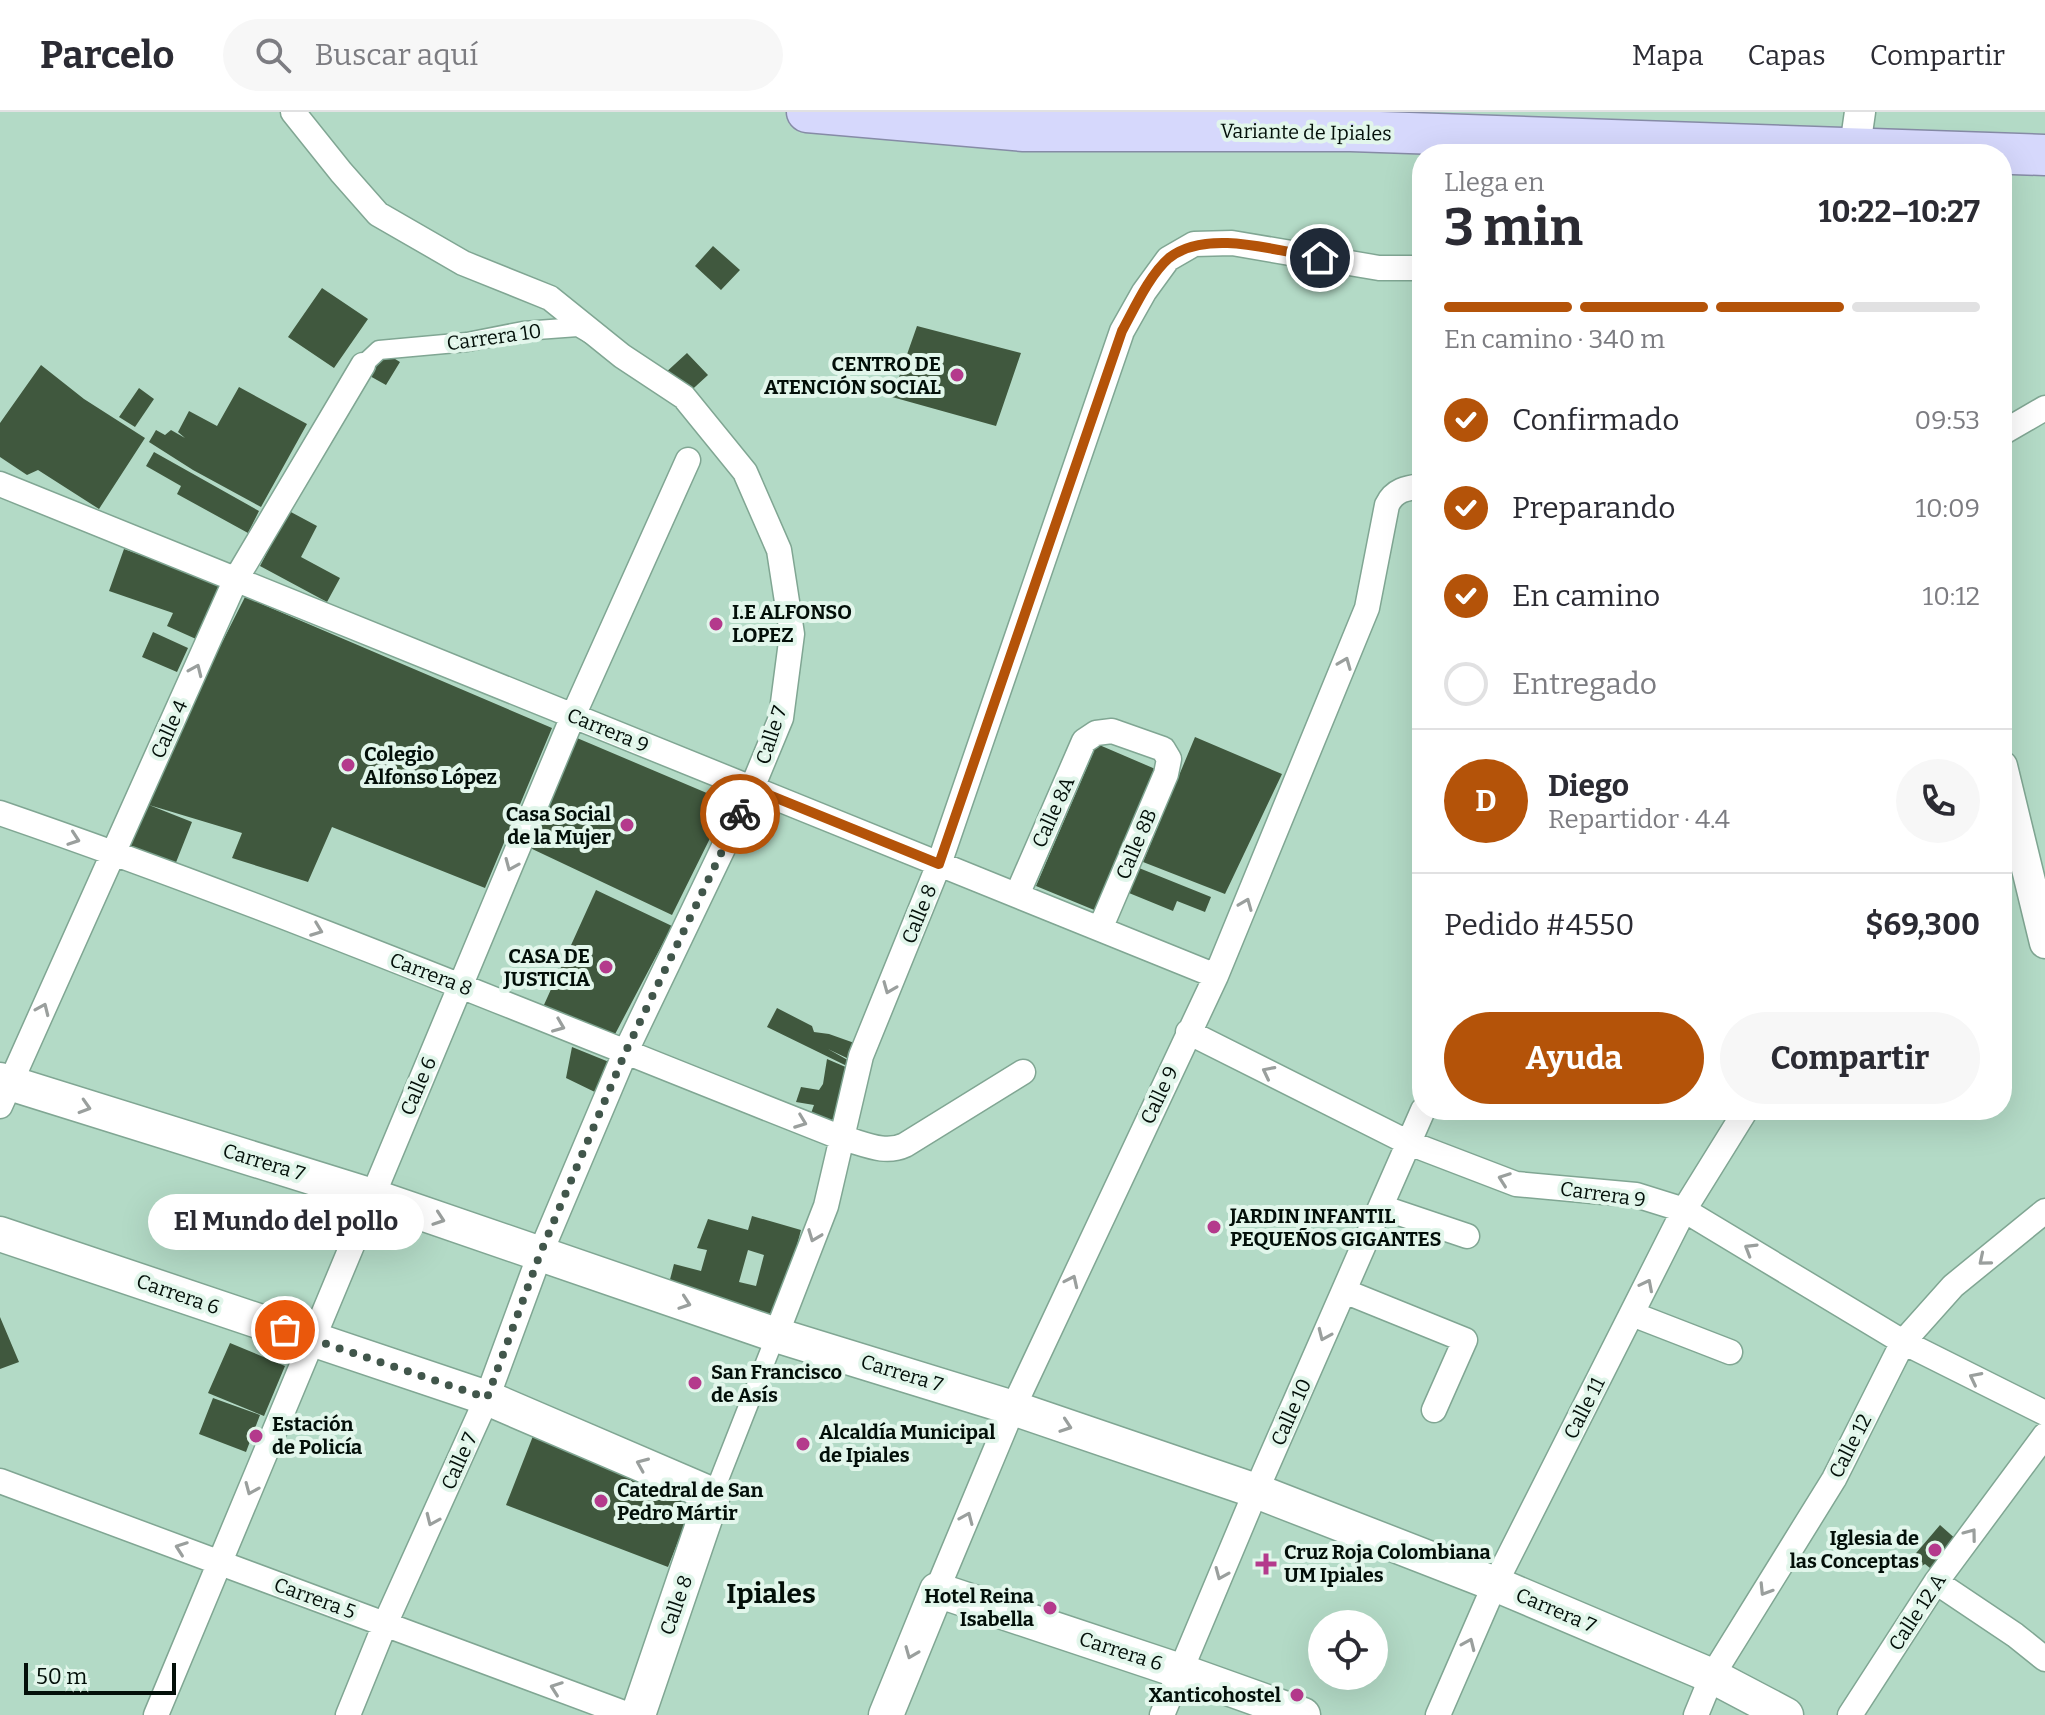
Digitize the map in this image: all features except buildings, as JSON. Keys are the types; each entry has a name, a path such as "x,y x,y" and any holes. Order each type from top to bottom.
{"highway":[{"name":"Variante de Ipiales","path":"807,112 1024,131 1351,131 1650,144"},
{"name":"Variante de Ipiales","path":"1806,144 1855,138 1922,144"},
{"name":"Variante de Ipiales","path":"2012,152 2045,155"}],"main road":[{"name":"Carrera 7","path":"3,1090 372,1196 776,1335 1013,1408 1256,1491 1495,1584 1712,1676 1786,1715"},
{"name":"Carrera 6","path":"0,1234 487,1398 713,1495"},
{"name":"Calle 8","path":"638,1715 713,1495"},
{"name":"Carrera 6","path":"937,1590 1303,1715"},
{"name":"Calle 9","path":"886,1715 937,1590"}],"street":[{"name":"Calle 7","path":"293,112 378,214 463,263 550,298 622,356 684,397 745,472 779,550 792,634 781,718 752,788 625,1053 540,1254 487,1398 385,1624 348,1715"},
{"name":"Calle 8","path":"776,1335 850,1140 861,1056 939,864 1122,331 1144,292 1168,259 1194,244 1232,243 1379,268 1412,268"},
{"name":"Carrera 10","path":"363,365 379,350 578,327 622,356"},
{"name":"Calle 4","path":"3,1090 236,579 363,365"},
{"path":"2012,427 2045,408"},
{"name":"Calle 6","path":"156,1715 573,716 688,460"},
{"name":"Carrera 9","path":"0,484 1216,976"},
{"name":"Calle 9","path":"937,1590 1013,1408 1216,976 1367,608 1387,505 1391,496 1412,488"},
{"name":"Calle 8A","path":"1017,895 1084,741 1096,733 1112,731 1163,749 1169,759"},
{"name":"Calle 8B","path":"1100,929 1166,774 1169,759"},
{"name":"Carrera 8","path":"0,813 114,852 460,985 850,1140 894,1150 1023,1072"},
{"path":"2012,855 2045,943"},
{"name":"Carrera 9","path":"1188,1032 1409,1143 1516,1184 1636,1195 1684,1210 1903,1342 2045,1413"},
{"name":"Calle 10","path":"1162,1715 1256,1491 1419,1120"},
{"name":"Calle 11","path":"1438,1715 1495,1584 1684,1210 1740,1120"},
{"path":"1381,1207 1467,1236"},
{"name":"Calle 12","path":"1696,1715 1712,1676 1834,1479 1903,1342 1953,1286 2045,1211"},
{"path":"1344,1291 1465,1340 1434,1410"},
{"path":"1632,1314 1730,1352"},
{"path":"713,1495 776,1335"},
{"name":"Calle 12 A","path":"1850,1715 1936,1582 2045,1435"},
{"name":"Carrera 5","path":"2,1489 220,1563 629,1715"},
{"path":"1936,1582 2045,1659"}],"way so far":[{"path":"285,1330 487,1398 540,1254 625,1053 740,814"}],"place":[{"name":"CENTRO DE ATENCIÓN SOCIAL","path":"957,375"},
{"name":"I.E ALFONSO LOPEZ","path":"716,624"},
{"name":"Colegio Alfonso López","path":"348,765"},
{"name":"Casa Social de la Mujer","path":"627,825"},
{"name":"CASA DE JUSTICIA","path":"606,967"},
{"name":"JARDIN INFANTIL PEQUEÑOS GIGANTES","path":"1214,1227"},
{"name":"El Mundo del pollo","path":"285,1330"},
{"name":"San Francisco de Asís","path":"695,1383"},
{"name":"Estación de Policía","path":"256,1436"},
{"name":"Alcaldía Municipal de Ipiales","path":"803,1444"},
{"name":"Catedral de San Pedro Mártir","path":"601,1501"},
{"name":"Iglesia de las Conceptas","path":"1935,1550"},
{"name":"Cruz Roja Colombiana UM Ipiales","path":"1266,1564"},
{"name":"Hotel Reina Isabella","path":"1050,1608"},
{"name":"Xanticohostel","path":"1297,1695"}],"district":[{"name":"Ipiales","path":"771,1593"}],"route":[{"path":"740,814 752,788 939,864 1122,331 1144,292 1168,259 1194,244 1232,243 1320,258"}]}
